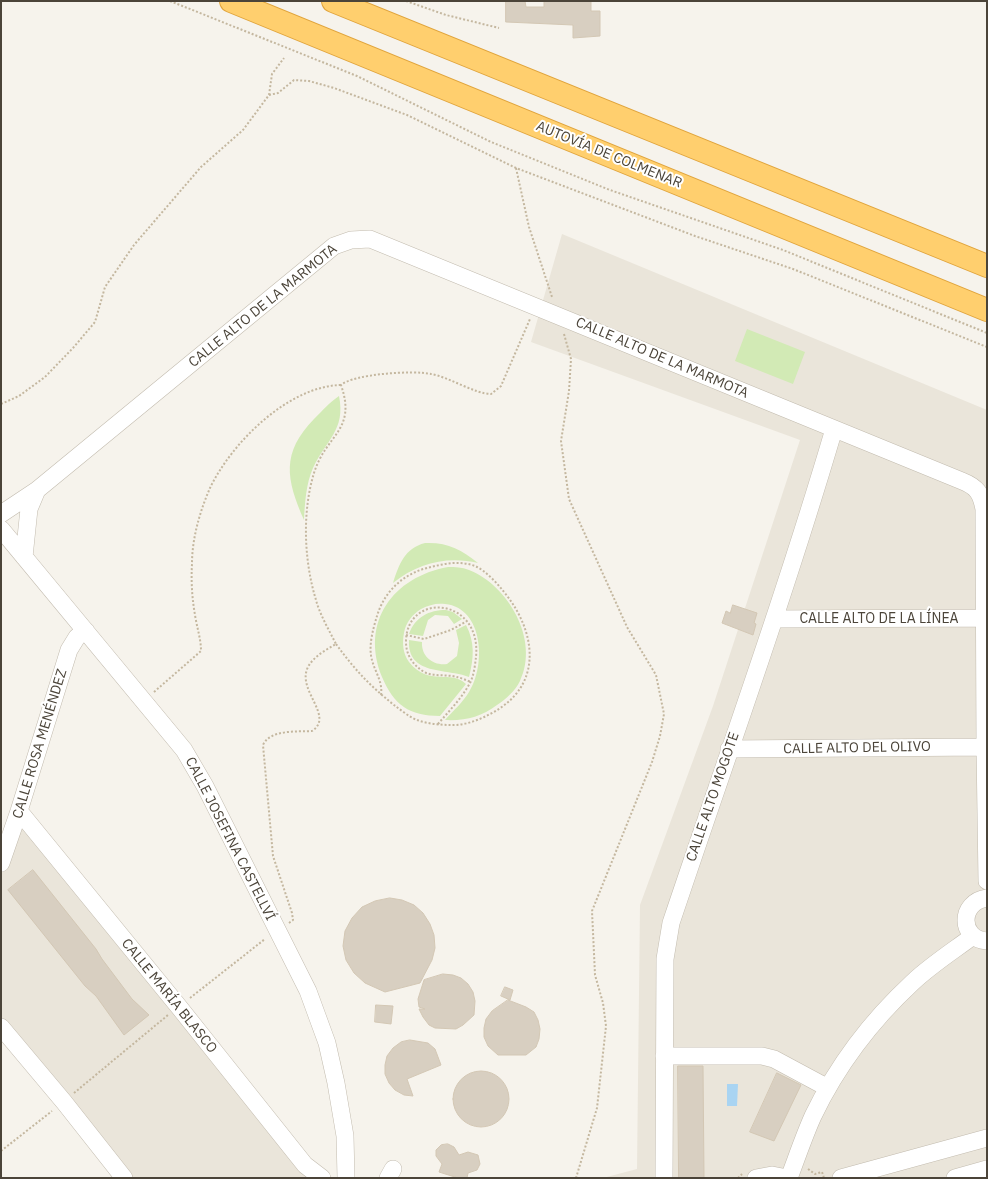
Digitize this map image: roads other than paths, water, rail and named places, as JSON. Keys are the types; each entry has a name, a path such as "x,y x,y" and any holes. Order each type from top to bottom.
{"highway":[{"name":"AUTOVÍA DE COLMENAR","path":"231,1 987,310"},
{"path":"333,1 987,266"}],"street":[{"name":"CALLE ALTO DE LA MARMOTA","path":"1,514 37,490 334,246 361,238 370,239 962,481 974,486 980,492 984,509 986,702 984,747 987,881"},
{"name":"CALLE ALTO MOGOTE","path":"664,1178 664,1056 667,940 671,923 729,749 774,620 834,429"},
{"name":"CALLE ALTO DE LA MARMOTA","path":"24,557 29,509 37,490"},
{"name":"CALLE JOSEFINA CASTELLVÍ","path":"1,529 184,750 206,786 308,991 327,1043 345,1136 346,1178"},
{"name":"CALLE ALTO DE LA LÍNEA","path":"774,620 984,618"},
{"name":"CALLE ROSA MENÉNDEZ","path":"1,863 19,811 69,650 77,637 86,631"},
{"name":"CALLE ALTO DEL OLIVO","path":"729,749 984,747"},
{"name":"CALLE MARÍA BLASCO","path":"19,811 179,1006 305,1165 322,1178"},
{"path":"756,1178 772,1175 788,1178 813,1116 828,1088 860,1040 885,1010 914,981 980,938 967,926 966,920 968,909 976,901 987,898"},
{"path":"1,1027 64,1102 124,1178"},
{"path":"664,1056 762,1056 774,1059 828,1088"},
{"path":"841,1178 987,1138"},
{"path":"955,1178 987,1169"}],"water":[{"path":"727,1084 738,1084 737,1106 727,1106"}]}
